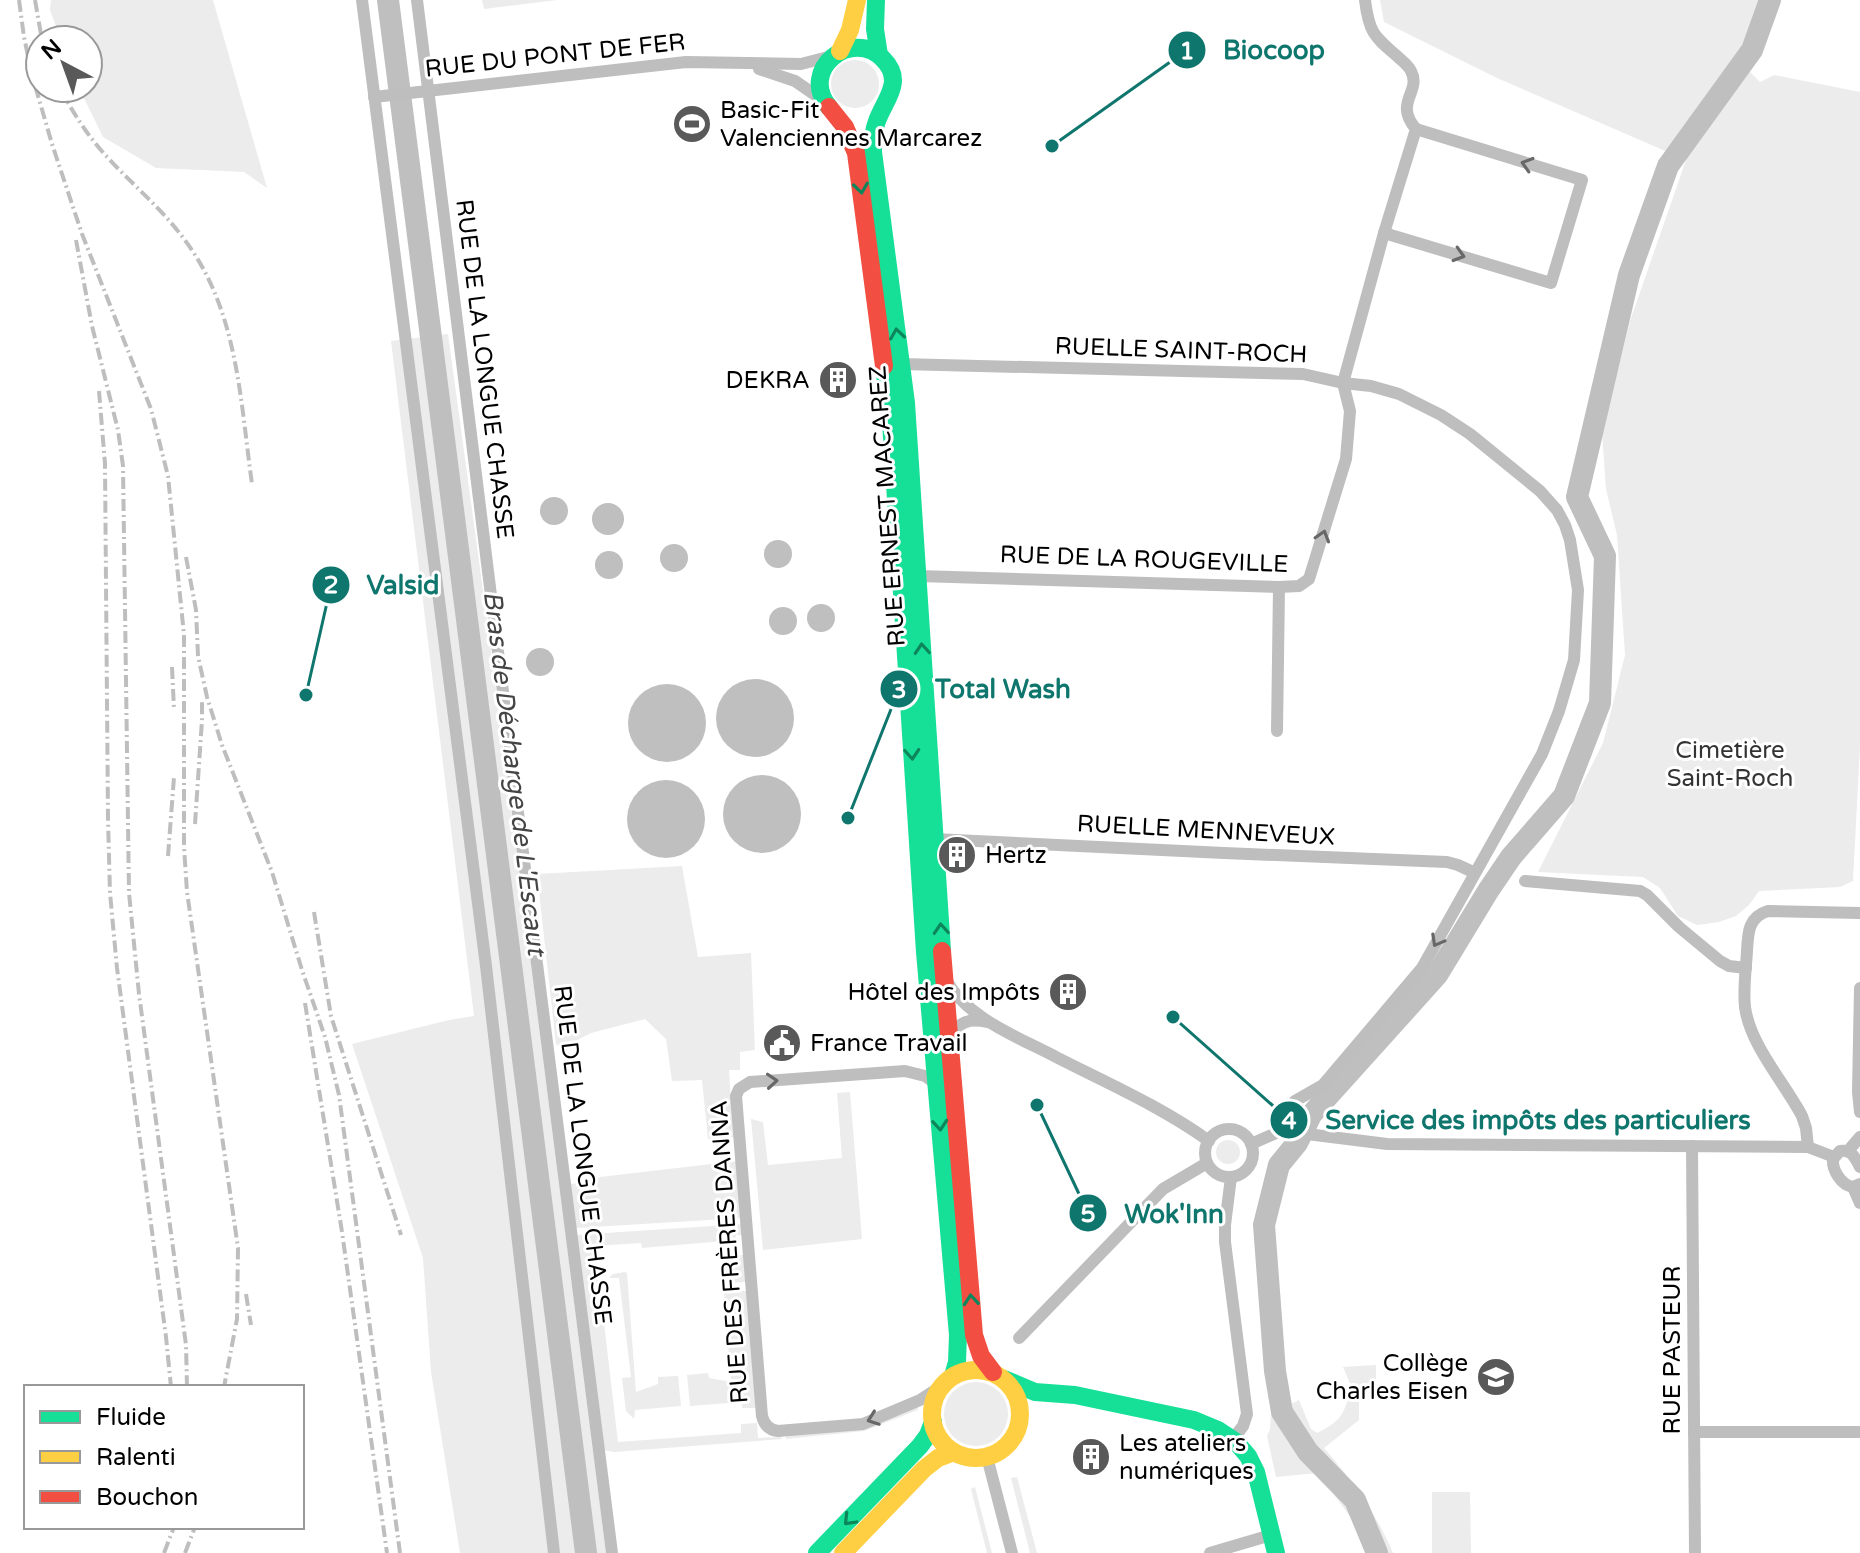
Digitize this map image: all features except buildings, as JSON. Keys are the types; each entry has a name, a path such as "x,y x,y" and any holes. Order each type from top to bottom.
{"main road":[{"path":"824,101 820,76 853,22 857,0"},
{"name":"RUE ERNEST MACAREZ","path":"876,0 875,29 879,55 889,67 893,81 890,98 880,111 874,130 873,152 901,364 944,977 974,1335 981,1356 998,1376"},
{"path":"836,53 860,47 879,55"},
{"name":"RUE ERNEST MACAREZ","path":"824,101 838,115 856,153 890,409 916,822 958,1335 957,1362 948,1380"},
{"path":"838,115 849,120 862,120 880,111"},
{"path":"998,1376 1016,1394 1021,1414 1018,1429 1009,1443 987,1457 970,1458 954,1452 938,1437 933,1422 934,1400 948,1380 973,1369 998,1376 1027,1389 1085,1396 1194,1420 1216,1428 1245,1452 1258,1474 1274,1544"},
{"path":"1021,1414 1032,1400 1045,1393"},
{"path":"817,1553 920,1446 933,1422"},
{"path":"843,1553 924,1469 938,1458 954,1452"}],"street":[{"path":"362,0 486,966 554,1553"},
{"name":"RUE DE LA LONGUE CHASSE","path":"417,0 612,1553"},
{"path":"1365,0 1372,32 1412,74 1406,111 1408,120 1416,129 1582,180 1551,283 1384,233"},
{"name":"RUE DU PONT DE FER","path":"374,97 686,62 801,64 836,53"},
{"name":"RUE DU PONT DE FER","path":"740,64 790,78 824,101"},
{"path":"1343,383 1416,129"},
{"name":"RUELLE SAINT-ROCH","path":"901,364 1303,374 1371,386 1424,405 1456,424 1540,491 1561,517 1570,540 1577,583 1575,651 1564,697 1542,754 1422,968 1323,1085 1295,1101 1284,1117 1287,1132"},
{"name":"RUE DE LA ROUGEVILLE","path":"918,576 1279,587 1303,585 1313,570 1346,459 1350,411 1343,383"},
{"path":"1277,731 1279,587"},
{"name":"RUELLE MENNEVEUX","path":"934,839 1447,862 1475,873"},
{"path":"1525,881 1640,891 1720,961 1729,966 1746,968"},
{"path":"1808,1147 1802,1116 1750,1027 1745,1002 1750,926 1760,913 1768,911 1860,913"},
{"path":"944,977 964,1003 993,1024"},
{"path":"1860,988 1860,1112"},
{"path":"949,1037 960,1024 969,1020 993,1024 1167,1114 1209,1141"},
{"name":"RUE DES FRÈRES DANNA","path":"936,1084 912,1072 879,1073 750,1082 739,1089 736,1096 761,1413 765,1424 778,1431 863,1424 920,1400 948,1380"},
{"path":"1231,1130 1243,1134 1251,1144 1253,1154 1250,1164 1241,1174 1231,1177 1216,1173 1207,1163 1205,1150 1218,1132 1231,1130"},
{"path":"1251,1144 1287,1132 1387,1144 1808,1147 1834,1157"},
{"path":"1848,1151 1860,1137"},
{"name":"RUE PASTEUR","path":"1692,1146 1695,1553"},
{"path":"1860,1167 1848,1151 1840,1151 1834,1157 1833,1167 1843,1183 1857,1186 1860,1203"},
{"path":"1019,1338 1163,1189 1207,1163"},
{"path":"1231,1177 1225,1242 1247,1414 1233,1439"},
{"path":"1694,1432 1860,1432"},
{"path":"987,1457 1012,1553"},
{"path":"1210,1553 1274,1544"}],"green space":[{"path":"51,0 213,0 267,188 244,172 156,168 103,137 87,104 104,104 104,24 55,24 50,10"},
{"path":"482,0 558,0 484,9"},
{"name":"Cimetière Saint-Roch","path":"1380,0 1763,0 1736,58 1760,82 1774,75 1860,92 1860,746 1853,881 1840,887 1759,891 1736,916 1697,925 1678,916 1660,888 1643,877 1538,872 1603,743 1625,655 1617,535 1606,489 1602,433 1630,321 1686,160 1497,78 1384,22"},
{"path":"855,60 872,67 879,84 872,101 855,108 838,101 831,84 838,67"},
{"path":"448,334 606,1553 460,1553 431,1372 423,1258 352,1044 474,1016 391,341"},
{"path":"682,866 698,957 751,953 755,1050 740,1052 740,1070 729,1070 733,1137 708,1139 702,1080 672,1081 666,1039 645,1019 591,1033 562,1048 556,1044 537,874"},
{"path":"850,1092 862,1239 763,1250 751,1119 763,1122 768,1165 842,1158 837,1093"},
{"path":"1228,1140 1239,1147 1240,1152 1233,1163 1228,1164 1217,1157 1216,1152 1223,1141"},
{"path":"737,1161 742,1218 576,1228 569,1184 594,1182 600,1177"},
{"path":"743,1224 744,1235 736,1235 736,1240 642,1248 641,1243 595,1246 618,1442 741,1433 741,1424 757,1423 758,1438 782,1439 614,1452 603,1450 575,1235"},
{"path":"737,1252 737,1255 745,1255 747,1282 723,1283 721,1253"},
{"path":"625,1272 636,1392 658,1384 658,1377 678,1376 681,1406 635,1410 634,1419 626,1411 622,1378 631,1377 619,1278 609,1278"},
{"path":"747,1291 756,1408 742,1408 742,1402 690,1406 687,1375 708,1373 709,1378 731,1382 724,1292"},
{"path":"1376,1365 1376,1389 1359,1390 1359,1420 1324,1448 1363,1498 1393,1553 1366,1553 1357,1526 1318,1473 1276,1477 1267,1436 1271,1414 1299,1400 1311,1429 1317,1433 1332,1424 1344,1410 1352,1388 1343,1367"},
{"path":"970,1382 982,1382 999,1391 1006,1402 1006,1426 999,1437 982,1446 970,1446 958,1441 949,1432 944,1420 944,1408 949,1396 958,1387"},
{"path":"917,1405 918,1410 864,1431 786,1439 786,1436"},
{"path":"1017,1477 1037,1553 1030,1553 1011,1478"},
{"path":"975,1487 992,1553 987,1553 971,1489"},
{"path":"1432,1492 1470,1492 1471,1553 1432,1553"}],"shaded area":[{"path":"554,497 564,501 568,511 564,521 554,525 544,521 540,511 544,501"},
{"path":"608,503 619,508 624,519 619,530 608,535 597,530 592,519 597,508"},
{"path":"778,540 788,544 792,554 788,564 778,568 768,564 764,554 768,544"},
{"path":"674,544 684,548 688,558 684,568 674,572 664,568 660,558 664,548"},
{"path":"609,551 619,555 623,565 619,575 609,579 599,575 595,565 599,555"},
{"path":"821,604 831,608 835,618 831,628 821,632 811,628 807,618 811,608"},
{"path":"783,607 793,611 797,621 793,631 783,635 773,631 769,621 773,611"},
{"path":"540,648 550,652 554,662 550,672 540,676 530,672 526,662 530,652"},
{"path":"747,679 763,679 777,685 788,696 794,718 788,740 777,751 763,757 747,757 733,751 722,740 716,726 716,710 722,696 733,685"},
{"path":"659,684 675,684 689,690 700,701 706,723 700,745 689,756 675,762 659,762 645,756 634,745 628,731 628,715 634,701 645,690"},
{"path":"754,775 770,775 784,781 795,792 801,814 795,836 784,847 770,853 754,853 740,847 729,836 723,822 723,806 729,792 740,781"},
{"path":"658,780 674,780 688,786 699,797 705,819 699,841 688,852 674,858 658,858 644,852 633,841 627,827 627,811 633,797 644,786"}],"waterway":[{"name":"Bras de Décharge de L'Escaut","path":"388,0 586,1553"},
{"path":"1377,1553 1355,1500 1308,1452 1282,1412 1275,1371 1264,1225 1279,1165 1297,1143 1311,1115 1437,975 1511,857 1564,796 1600,703 1605,556 1577,497 1629,275 1668,166 1752,50 1770,0"}],"railway":[{"path":"19,0 32,75 52,144 82,234 151,409 168,476 184,635 184,847 187,892 238,1248 237,1319 224,1385"},
{"path":"35,0 39,24"},
{"path":"69,104 95,143 184,239 216,295 234,356 252,484"},
{"path":"76,240 92,326 118,430 123,466 129,893 139,994 186,1345 187,1385"},
{"path":"99,391 105,464 110,893 171,1385"},
{"path":"186,557 196,610 198,656 207,697 222,745 272,872 325,1037 339,1095 400,1553"},
{"path":"172,667 174,709"},
{"path":"195,824 202,700"},
{"path":"168,856 174,777"},
{"path":"314,912 331,1016 401,1235"},
{"path":"305,1003 342,1232 387,1553"},
{"path":"246,1294 251,1325"},
{"path":"164,1553 173,1529"},
{"path":"185,1553 194,1529"}],"traffic: fast":[{"path":"876,0 875,29 879,55"},
{"path":"829,107 821,93 820,79 824,67 833,57 844,50 857,48 871,50 883,59 893,82 876,125 873,152 906,403 942,951"},
{"path":"884,366 891,422 925,952 958,1335 953,1376"},
{"path":"1004,1379 1035,1392 1075,1395 1194,1420 1218,1430 1236,1442 1256,1472 1276,1553"},
{"path":"817,1553 920,1446 933,1422"}],"traffic: slow":[{"path":"840,51 850,30 857,0"},
{"path":"967,1370 985,1370 1001,1377 1013,1389 1020,1405 1020,1414 1020,1423 1013,1439 1001,1451 985,1458 967,1458 951,1451 939,1439 932,1423 932,1405 939,1389 951,1377 967,1370"},
{"path":"843,1553 924,1469 938,1458 954,1452"}],"traffic: jam":[{"path":"829,107 845,127 856,153 884,366"},
{"path":"942,951 974,1335 981,1356 993,1372"}],"place":[{"name":"Basic-Fit Valenciennes Marcarez","path":"692,124"},
{"name":"Biocoop","path":"1052,146"},
{"name":"DEKRA","path":"838,380"},
{"name":"Valsid","path":"306,695"},
{"name":"Total Wash","path":"848,818"},
{"name":"Hertz","path":"957,855"},
{"name":"Hôtel des Impôts","path":"1068,992"},
{"name":"Service des impôts des particuliers","path":"1173,1017"},
{"name":"France Travail","path":"782,1043"},
{"name":"Wok'Inn","path":"1037,1105"},
{"name":"Collège Charles Eisen","path":"1496,1377"},
{"name":"Les ateliers numériques","path":"1091,1457"}]}
